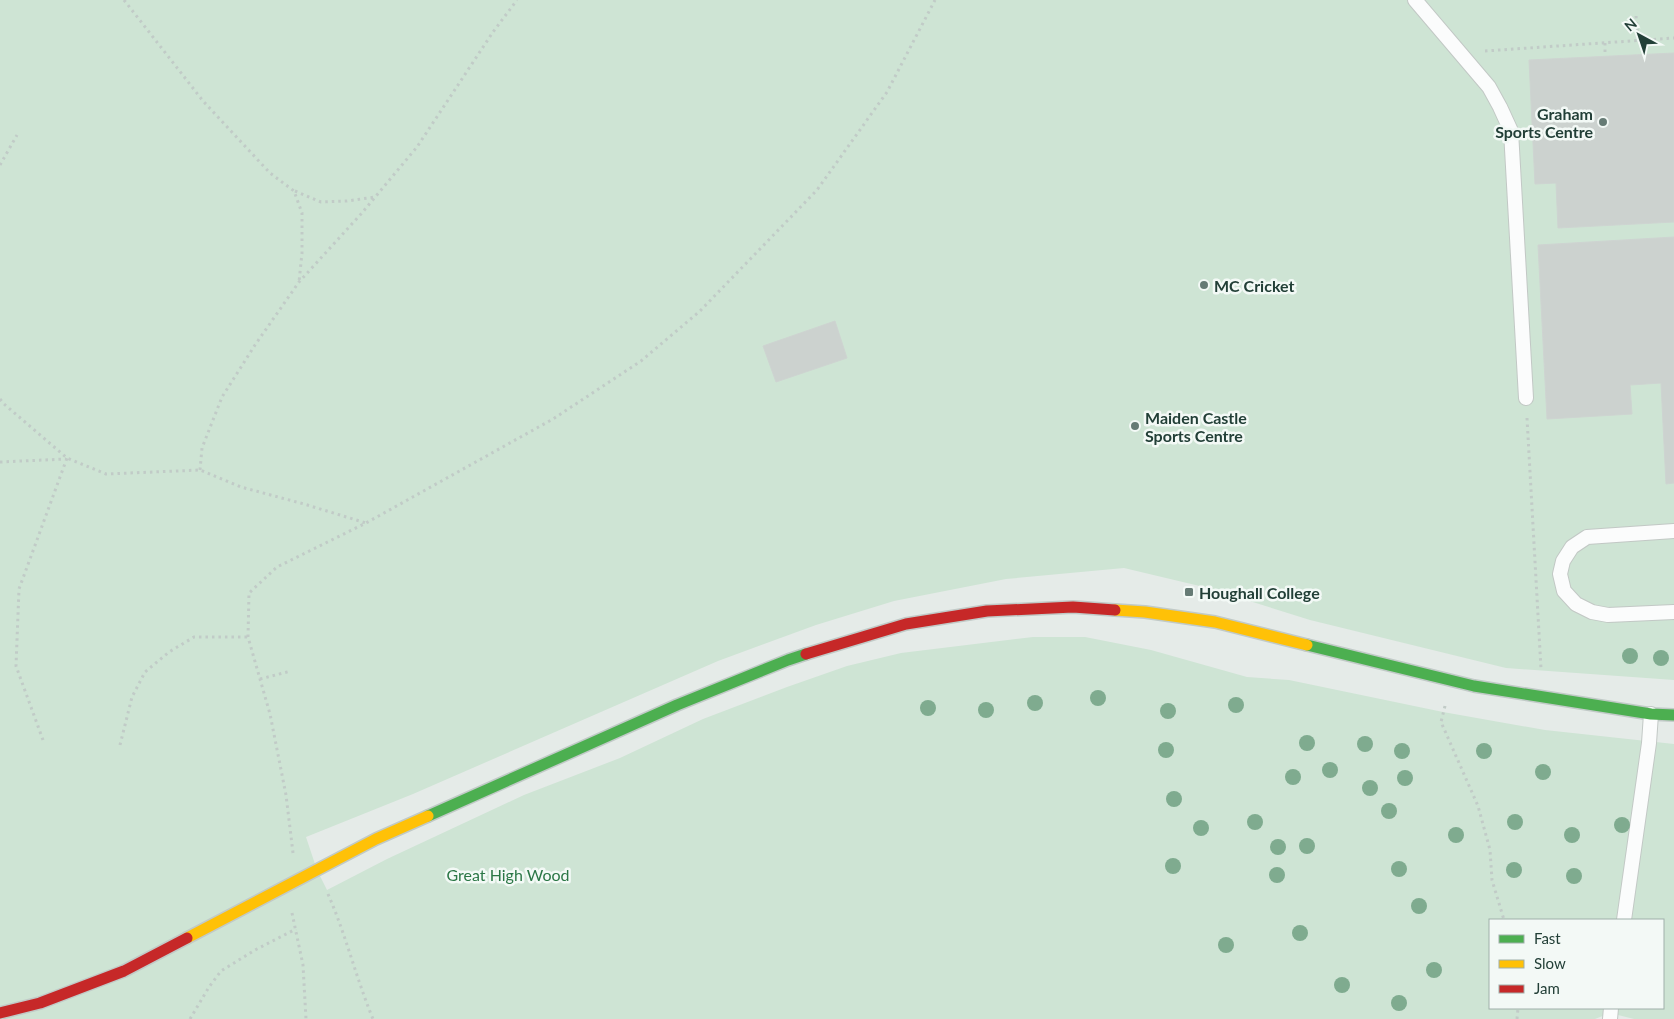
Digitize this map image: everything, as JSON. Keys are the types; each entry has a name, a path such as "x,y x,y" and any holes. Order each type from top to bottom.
{"main road":[{"path":"0,1012 40,1003 124,971 376,839 677,705 788,660 906,624 987,611 1073,607 1145,612 1215,622 1451,681 1540,697 1674,716"}],"lane":[{"path":"1415,0 1488,88 1500,107 1511,131 1526,398"},
{"path":"1674,531 1587,537 1572,547 1563,561 1560,574 1564,591 1576,604 1592,612 1608,615 1674,612"},
{"path":"1624,919 1649,743 1651,714"}],"path":[{"path":"124,0 203,101 270,173 294,191 321,202 375,197"},
{"path":"200,470 202,448 222,397 255,345 299,282 417,147 493,32 517,0"},
{"path":"298,850 292,853 286,795 270,714 248,637 249,593 277,567 366,524 553,419 641,361 700,310 817,190 887,92 935,0"},
{"path":"1636,16 1638,40"},
{"path":"1460,52 1674,38"},
{"path":"1605,43 1605,56"},
{"path":"0,165 17,135"},
{"path":"294,191 302,213 302,253 299,282"},
{"path":"1526,398 1542,671 1540,697"},
{"path":"0,399 66,459 106,474 200,470 241,487 304,504 366,524"},
{"path":"0,467 2,462 66,459"},
{"path":"43,740 16,666 19,588 66,459"},
{"path":"120,745 132,697 145,672 169,652 194,637 248,637"},
{"path":"260,679 291,670"},
{"path":"1451,681 1441,722 1478,806 1490,850 1492,880 1504,919"},
{"path":"327,891 340,920 364,997 373,1019"},
{"path":"291,908 303,965 306,1019"},
{"path":"190,1019 209,987 222,971 255,950 296,929"}],"green space":[{"name":"Great High Wood","path":"0,0 1674,0 1674,680 1506,668 1310,620 1208,588 1124,568 1006,579 894,601 816,625 718,661 413,794 306,837 317,870 327,890 387,859 524,795 620,758 703,719 847,666 901,653 1033,637 1085,637 1151,650 1247,677 1289,680 1443,712 1545,730 1674,744 1674,1019 1634,1019 1610,1013 1595,1019 0,1019"}],"building":[{"name":"Graham Sports Centre","path":"1674,53 1674,222 1558,228 1556,183 1535,184 1529,60"},
{"path":"1674,237 1674,483 1666,484 1661,383 1630,385 1632,414 1547,419 1538,245"},
{"path":"835,321 847,358 776,382 763,346"}],"traffic: fast":[{"path":"1307,645 1474,686 1651,714 1674,715"},
{"path":"428,816 677,705 806,654"}],"traffic: slow":[{"path":"1115,610 1145,612 1215,622 1307,645"},
{"path":"187,938 376,839 428,816"}],"traffic: jam":[{"path":"806,654 906,624 987,611 1073,607 1115,610"},
{"path":"0,1013 40,1003 124,971 187,938"}],"place":[{"name":"Graham Sports Centre","path":"1603,122"},
{"name":"MC Cricket","path":"1204,285"},
{"name":"Maiden Castle Sports Centre","path":"1135,426"},
{"name":"Houghall College","path":"1189,592"}]}
